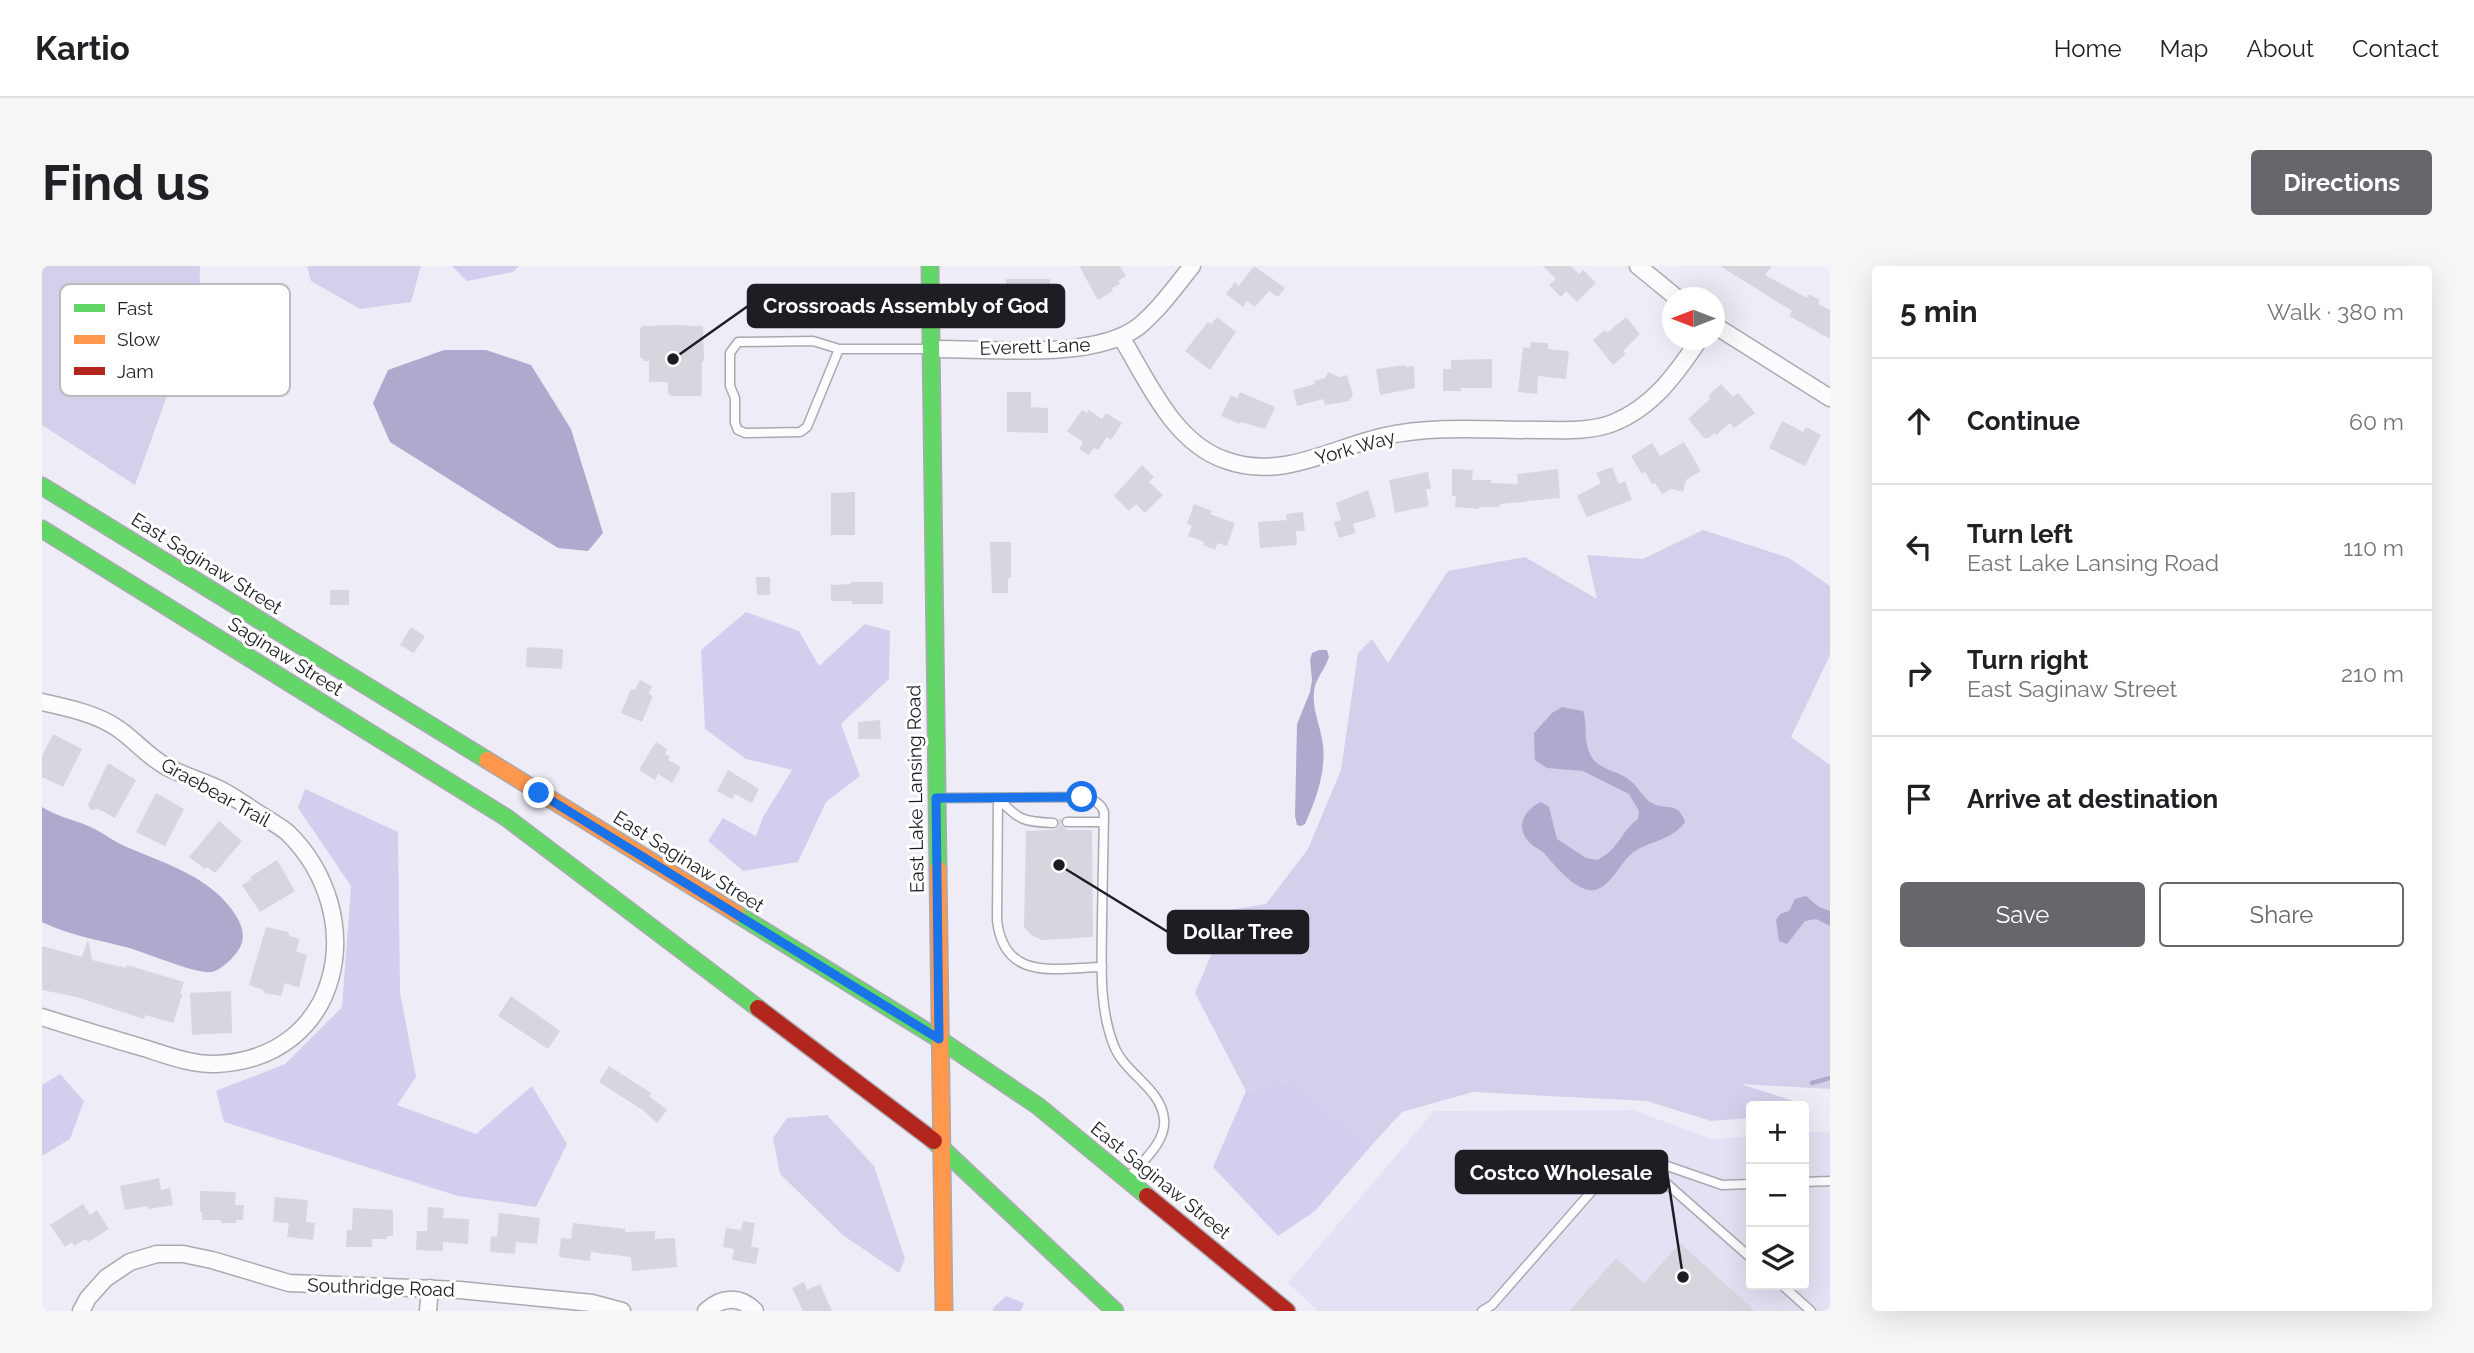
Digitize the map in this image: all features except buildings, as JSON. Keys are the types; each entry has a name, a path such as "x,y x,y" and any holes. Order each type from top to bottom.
{"main road":[{"name":"East Lake Lansing Road","path":"930,266 944,1311"},
{"name":"East Saginaw Street","path":"42,486 939,1039 1038,1107 1287,1311"},
{"name":"Saginaw Street","path":"42,529 514,807"},
{"path":"539,793 514,807 941,1147 1115,1311"}],"street":[{"name":"Everett Lane","path":"930,349 1083,348 1121,337 1156,310 1192,266"},
{"path":"1637,266 1663,287"},
{"path":"1725,333 1830,398"},
{"name":"York Way","path":"1121,337 1170,416 1186,435 1223,460 1243,466 1267,468 1297,464 1383,436 1411,432 1586,429 1612,423 1642,408 1673,378 1692,350"},
{"name":"Graebear Trail","path":"42,702 91,715 117,727 165,766 221,790 286,831 310,859 328,895 337,935 334,967 321,1002 314,1012 300,1031 277,1048 246,1060 214,1064 181,1060 42,1017"},
{"name":"Southridge Road","path":"81,1311 88,1298 106,1278 130,1262 157,1254 183,1254 212,1260 289,1283 430,1288 592,1303 622,1311"},
{"path":"428,1311 430,1288"},
{"path":"706,1311 713,1304 732,1299 742,1301 755,1311"}],"lane":[{"path":"839,349 807,427 800,432 745,433 738,430 735,423 735,398 730,386 730,353 738,342 813,341 839,349 930,349"},
{"path":"936,798 1082,797 1102,806 1102,967 1105,1016 1115,1048 1133,1073 1158,1099 1165,1121 1156,1145 1127,1179"},
{"path":"998,798 1015,816 1027,822 1053,822"},
{"path":"998,798 999,939 1009,954 1022,965 1034,968 1102,967"},
{"path":"1067,822 1103,822"},
{"path":"1482,1311 1492,1305 1598,1184 1624,1162 1650,1160 1722,1185 1746,1184"},
{"path":"1641,1161 1746,1254"},
{"path":"1809,1182 1830,1181"},
{"path":"1788,1290 1811,1311"}],"shaded area":[{"path":"42,266 200,266 200,284 60,284 60,396 167,396 135,485 42,425"},
{"path":"307,266 421,266 411,302 360,309 311,281"},
{"path":"452,266 519,266 513,272 467,281"},
{"path":"444,350 486,350 531,365 571,429 603,533 588,551 558,548 390,442 373,403 388,370"},
{"path":"1703,530 1789,558 1830,586 1830,655 1791,737 1830,765 1830,1089 1741,1084 1793,1101 1746,1101 1746,1118 1711,1121 1647,1101 1473,1092 1402,1112 1370,1147 1293,1079 1246,1091 1195,993 1230,910 1266,904 1308,849 1341,770 1358,653 1372,639 1388,663 1448,571 1525,557 1597,599 1587,555 1643,559"},
{"path":"746,612 799,631 819,666 865,624 890,631 889,679 841,724 860,776 826,802 798,862 743,871 708,841 723,818 756,836 763,817 792,770 746,759 705,729 701,650"},
{"path":"1327,650 1329,657 1316,682 1314,693 1323,745 1323,765 1313,805 1305,824 1301,826 1297,825 1295,816 1297,724 1310,692 1312,653"},
{"path":"1562,707 1583,711 1588,749 1593,759 1603,767 1626,777 1650,802 1674,808 1685,822 1674,833 1635,851 1606,884 1594,890 1587,890 1573,883 1544,853 1531,844 1523,832 1525,815 1541,802 1549,807 1557,839 1586,858 1597,860 1611,851 1638,819 1639,811 1629,794 1583,771 1547,768 1535,760 1534,733 1552,713"},
{"path":"305,789 398,832 400,992 416,1077 397,1105 476,1134 532,1086 567,1144 536,1207 458,1196 224,1122 216,1091 285,1064 342,1007 351,886 298,808"},
{"path":"42,807 92,827 123,846 178,868 212,889 231,908 243,932 241,945 229,962 219,969 204,972 42,922"},
{"path":"1806,896 1819,907 1830,911 1830,926 1816,919 1805,921 1787,944 1779,941 1776,920 1780,914 1789,911 1795,899"},
{"path":"60,1074 84,1101 70,1139 42,1156 42,1085"},
{"path":"1293,1079 1370,1147 1315,1211 1278,1236 1213,1167 1246,1091"},
{"path":"1633,1110 1712,1139 1746,1136 1746,1290 1809,1290 1809,1133 1830,1131 1830,1311 1318,1311 1288,1283 1434,1111"},
{"path":"827,1115 874,1166 905,1259 899,1273 844,1236 780,1174 773,1138 787,1118"},
{"path":"1006,1296 1024,1303 1021,1311 992,1309"}],"waterway":[{"path":"1812,1083 1830,1078"}],"traffic: fast":[{"path":"930,266 938,869"},
{"path":"42,486 487,760"},
{"path":"42,529 507,818 758,1008"},
{"path":"737,914 939,1039 1038,1106 1147,1196"},
{"path":"934,1141 1115,1311"}],"traffic: slow":[{"path":"487,760 737,914"},
{"path":"938,869 944,1311"}],"traffic: jam":[{"path":"758,1008 934,1141"},
{"path":"1147,1196 1287,1311"}],"place":[{"name":"Crossroads Assembly of God","path":"673,359"},
{"name":"Dollar Tree","path":"1059,865"},
{"name":"Costco Wholesale","path":"1683,1277"}],"route":[{"path":"539,793 939,1039 936,798 1082,797"}]}
